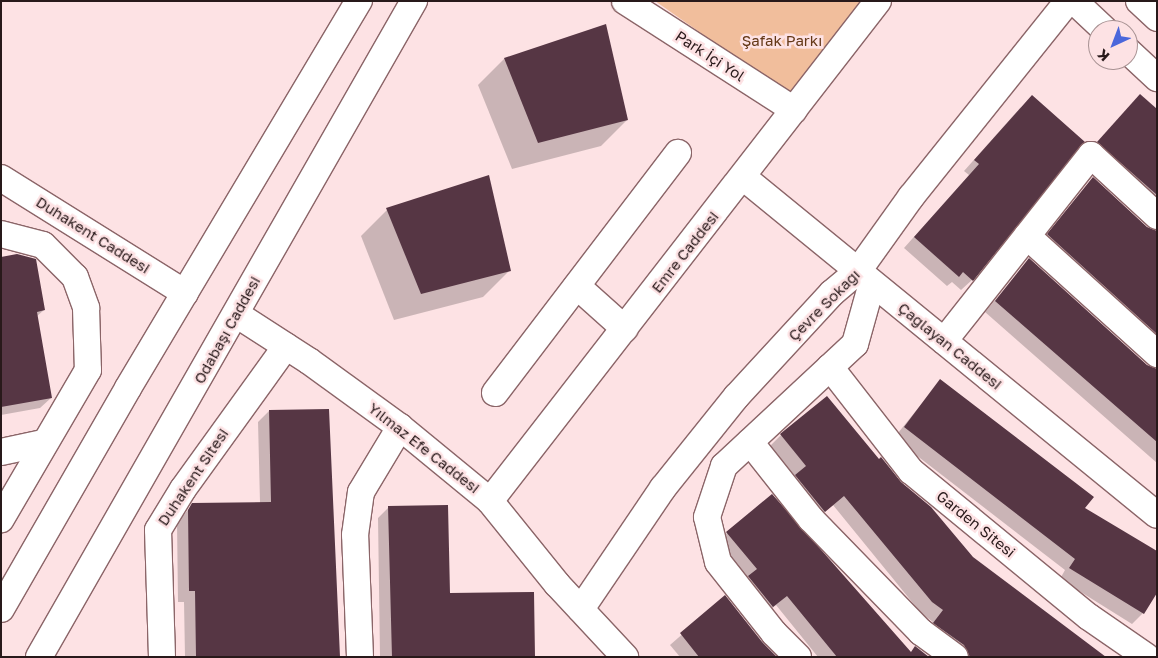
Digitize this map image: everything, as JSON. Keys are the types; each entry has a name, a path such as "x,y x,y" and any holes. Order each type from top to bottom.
{"street":[{"path":"1,609 185,292 358,1"},
{"name":"Odabaşı Caddesi","path":"39,657 414,1"},
{"name":"Park İçi Yol","path":"625,1 794,110"},
{"name":"Emre Caddesi","path":"490,501 743,178 878,1"},
{"name":"Çevre Sokağı","path":"581,609 663,488 736,397 832,293 865,277 911,197 1068,1"},
{"path":"1074,1 1094,20"},
{"path":"1139,1 1157,18"},
{"path":"1138,60 1157,78"},
{"path":"495,393 678,153"},
{"path":"944,341 1091,155 1157,216"},
{"name":"Duhakent Caddesi","path":"1,178 185,292"},
{"name":"Çağlayan Caddesi","path":"743,178 1157,515"},
{"path":"1,234 43,245 75,277 86,308 88,370 1,519"},
{"path":"1027,236 1157,354"},
{"path":"798,657 774,632 718,562 707,517 724,466 855,344 865,277"},
{"path":"577,286 624,329"},
{"name":"Yılmaz Efe Caddesi","path":"236,314 286,346 400,427 490,501 581,609 625,657"},
{"name":"Duhakent Sitesi","path":"162,657 158,530 183,489 286,346"},
{"name":"Garden Sitesi","path":"830,367 911,471 1089,617 1147,657"},
{"path":"360,657 356,535 361,492 400,427"},
{"path":"750,442 811,519 921,632 954,657"},
{"path":"1,452 44,443"}],"green space":[{"name":"Şafak Parkı","path":"655,1 862,1 790,95"}],"building":[{"path":"606,24 628,120 538,143 504,58"},
{"path":"1140,94 1157,109 1157,195 1097,142"},
{"path":"1032,95 1085,142 973,281 963,272 959,277 914,237 979,164 974,160"},
{"path":"489,175 511,271 421,294 386,208"},
{"path":"1093,177 1147,227 1157,231 1157,334 1047,234"},
{"path":"17,254 36,259 45,310 37,312 52,398 1,407 1,257"},
{"path":"1029,258 1147,365 1157,369 1157,442 995,301"},
{"path":"940,379 1094,497 1085,508 1157,551 1157,593 1144,614 1069,568 1075,559 904,427"},
{"path":"827,396 879,459 881,457 901,482 931,507 973,557 1106,657 970,657 964,645 933,623 943,610 932,602 844,496 825,512 795,475 806,466 780,434"},
{"path":"329,409 340,657 196,657 195,591 189,591 188,510 192,503 271,502 269,410"},
{"path":"772,494 911,652 915,646 929,657 837,657 787,596 773,607 748,576 757,569 726,532"},
{"path":"448,505 450,593 534,592 535,657 392,657 388,506"},
{"path":"725,595 762,642 777,657 699,657 680,633"}]}
